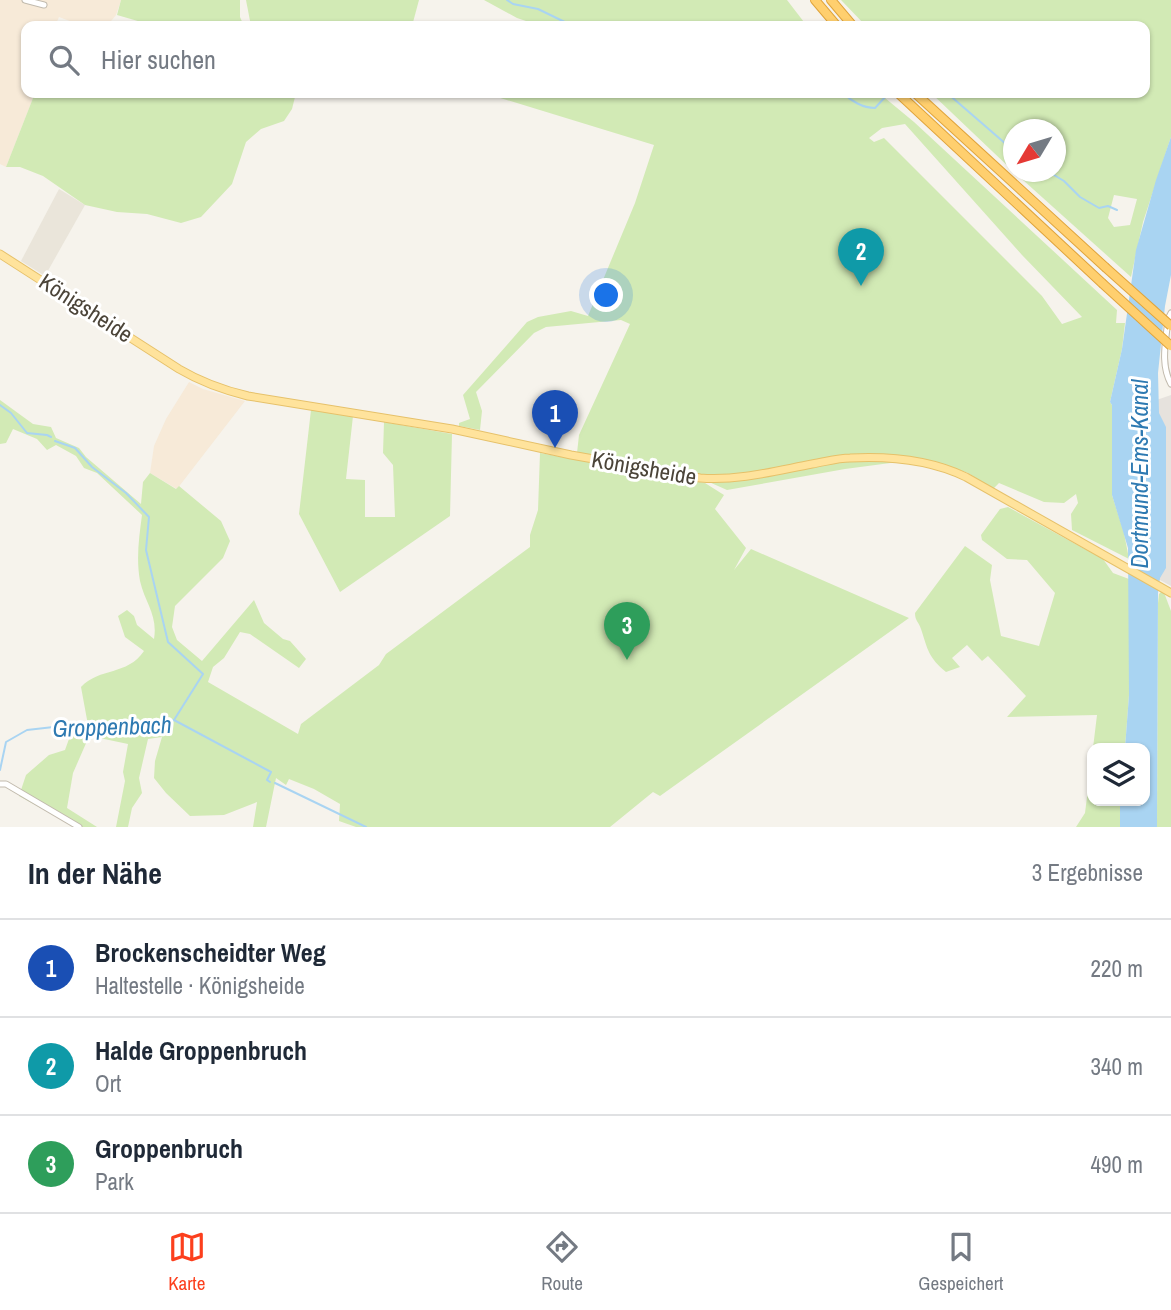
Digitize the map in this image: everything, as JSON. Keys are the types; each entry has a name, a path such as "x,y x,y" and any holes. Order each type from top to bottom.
{"highway":[{"path":"815,0 833,21"},
{"path":"831,0 849,21"},
{"path":"903,98 1171,346"},
{"path":"920,98 1171,326"}],"main road":[{"name":"Königsheide","path":"0,254 179,369 203,383 224,390 452,429 570,455 700,478 721,480 746,477 849,457 935,465 966,477 1171,593"}],"street":[{"path":"25,0 44,5"},
{"path":"1171,313 1168,319 1165,368 1171,384"},
{"path":"0,785 6,784 79,827"}],"shaded area":[{"path":"0,0 121,0 111,21 70,21 59,17 57,21 21,21 21,98 33,98 6,167 0,164"},
{"path":"59,189 85,205 45,276 21,261"},
{"path":"189,382 203,389 245,401 177,489 150,473 154,446 166,419"},
{"path":"1171,395 1171,586 1149,574 1142,405"}],"green space":[{"path":"121,0 240,0 242,21 138,21 117,15"},
{"path":"246,0 419,0 413,21 250,21"},
{"path":"484,0 787,0 803,21 526,21"},
{"path":"841,0 1171,0 1171,137 1143,222 1131,277 1025,182 1066,182 1066,119 1003,119 1003,161 936,98 1150,98 1150,21 861,21","holes":["1114,195 1137,199 1130,225 1114,227 1108,218"]},
{"path":"33,98 295,98 292,109 284,121 261,129 246,142 232,184 201,217 181,223 147,214 117,212 85,205 43,176 20,167 6,167"},
{"path":"500,98 885,98 1117,310 1116,323 1125,323 1110,402 1112,495 1129,559 1072,530 1071,514 1078,503 1076,494 1064,503 1044,502 999,483 993,489 968,473 934,461 913,460 845,469 727,490 700,478 686,468 577,453 579,435 630,324 621,320 546,327 534,333 476,392 482,411 480,430 459,426 459,423 470,419 463,395 527,322 538,317 571,311 588,316 635,203 654,145","holes":["905,124 1022,255 1082,317 1062,324 1042,296 884,138 874,142 869,138 882,128"]},
{"path":"0,400 33,424 51,427 56,438 79,448 141,504 143,482 150,473 176,489 179,486 221,521 230,541 223,558 175,606 172,627 177,640 202,661 254,600 264,623 283,639 290,641 306,659 299,668 250,634 240,632 224,658 213,667 208,682 298,734 301,724 379,665 386,654 530,547 530,535 538,510 540,453 705,483 724,495 715,509 746,548 734,570 751,549 909,618 660,796 653,792 610,827 356,827 339,821 340,804 314,789 289,779 286,785 276,778 266,827 253,827 257,802 224,815 190,816 154,778 155,761 162,737 148,739 139,778 142,793 132,808 128,827 116,827 125,781 123,772 128,744 90,736 81,687 96,676 130,664 144,651 125,637 118,616 127,610 134,616 137,625 154,639 153,616 142,589 139,573 138,548 142,515 97,473 84,468 76,456 56,445 47,450 37,439 13,429 6,443 0,444"},
{"path":"311,410 353,416 346,479 365,480 365,517 395,517 393,465 383,453 384,422 452,434 450,516 340,592 299,514"},
{"path":"1008,507 1103,559 1113,573 1129,579 1129,695 1125,743 1094,743 1097,715 1007,717 1026,696 988,656 982,661 967,645 952,658 960,667 946,672 929,653 915,613 965,546 992,565 990,580 1001,636 1039,646 1055,593 1027,560 1007,559 982,540 981,535 1000,509"},
{"path":"1163,590 1171,611 1171,827 1157,827 1158,603 1159,594"},
{"path":"78,732 87,741 73,773 67,808 97,827 75,827 19,796 26,775 49,755 65,750 69,739"},
{"path":"1087,797 1087,806 1120,806 1120,827 1076,827 1085,813"}],"water":[{"name":"Dortmund-Ems-Kanal","path":"1171,137 1171,275 1158,373 1159,413 1166,427 1166,568 1160,578 1158,593 1157,827 1120,827 1120,806 1150,806 1150,743 1125,743 1129,695 1128,548 1112,495 1110,402 1122,349 1136,250"}],"waterway":[{"path":"507,0 513,4 538,9 563,21"},
{"path":"849,98 858,104 875,108 884,98"},
{"path":"953,98 1003,141"},
{"path":"1065,182 1080,197 1099,208 1108,206 1117,210"},
{"path":"0,405 11,413 27,433 51,437"},
{"path":"55,441 75,448 92,467 126,493 149,517 146,550 168,642 203,674 174,720"},
{"name":"Groppenbach","path":"0,770 6,742 27,730 89,723 174,720 271,772 267,780 270,782"},
{"name":"Groppenbach","path":"275,783 366,827"}],"place":[{"name":"Halde Groppenbruch","path":"861,286"},
{"name":"Brockenscheidter Weg","path":"555,448"},
{"name":"Groppenbruch","path":"627,660"}]}
